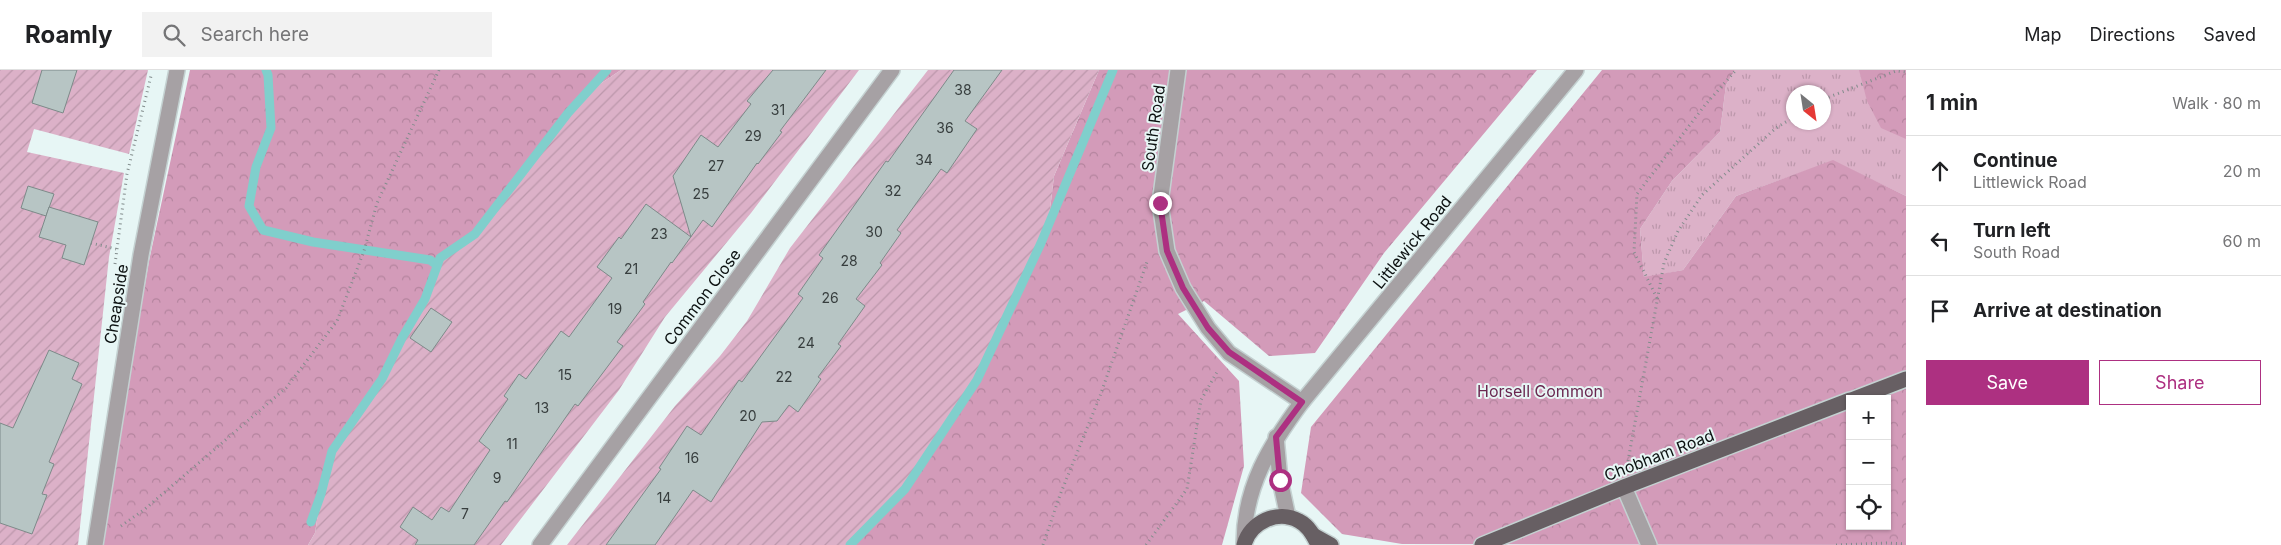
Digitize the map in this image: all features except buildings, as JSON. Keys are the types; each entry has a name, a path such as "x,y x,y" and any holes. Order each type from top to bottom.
{"main road":[{"path":"1864,395 1906,379"},
{"name":"Chobham Road","path":"1482,545 1624,487 1846,402"},
{"path":"1244,544 1250,531 1259,522 1275,516 1288,517 1299,521 1315,540 1331,545"}],"street":[{"name":"Cheapside","path":"95,545 141,255 177,70"},
{"name":"Common Close","path":"540,545 892,70"},
{"name":"South Road","path":"1178,70 1160,203 1167,251 1183,288 1208,328 1229,352 1302,402"},
{"name":"Littlewick Road","path":"1244,544 1244,523 1256,476 1276,437 1302,402 1576,70"},
{"path":"1276,437 1280,480 1288,517"},
{"path":"1624,487 1649,545"}],"path":[{"path":"98,529 112,532 146,509 286,388 337,321 364,251 377,202 439,70"},
{"path":"1657,298 1634,252 1638,194 1705,105 1736,70"},
{"path":"1831,96 1896,71 1906,72"},
{"path":"1624,487 1664,264 1678,231 1702,195 1776,128 1786,122"},
{"path":"91,243 141,255"},
{"path":"1043,545 1060,495 1100,396 1149,255"},
{"path":"1146,545 1187,489 1201,400 1229,352"},
{"path":"1836,545 1886,542 1906,544"}],"green space":[{"path":"0,70 148,70 129,154 34,129 27,152 124,173 109,257 78,545 0,545"},
{"path":"190,70 621,70 585,94 475,234 440,258 425,299 402,338 382,379 332,451 321,494 315,533 308,545 100,545 149,261"},
{"path":"621,70 859,70 751,213 665,317 619,390 501,545 308,545 315,533 321,494 332,451 382,379 402,338 425,299 440,258 475,234 585,94"},
{"path":"928,70 1099,70 1054,176 1048,226 974,383 905,489 850,545 567,545 675,406 720,356 747,321 790,248"},
{"path":"1099,70 1537,70 1384,253 1315,353 1269,356 1204,301 1178,314 1239,381 1244,466 1222,545 850,545 905,489 974,383 1048,226 1054,176"},
{"name":"Horsell Common","path":"1602,70 1735,70 1726,85 1720,132 1672,181 1640,229 1644,277 1683,270 1736,196 1833,160 1906,196 1906,545 1402,544 1342,534 1301,493 1311,427"},
{"path":"1735,70 1906,70 1906,196 1833,161 1736,196 1683,270 1644,278 1640,229 1672,181 1720,132 1726,85"},
{"path":"1859,70 1906,70 1906,139 1881,128 1867,101"}],"waterway":[{"path":"266,70 268,75 271,128 256,167 249,206 263,230 313,242 430,260 437,265"},
{"path":"311,522 321,494 332,451 382,379 402,338 425,299 440,258 475,234 568,113 607,70"},
{"path":"850,545 905,489 977,380 1041,243 1113,70"}],"route":[{"path":"1160,203 1167,251 1183,288 1208,328 1229,352 1302,402 1276,437 1280,480"}]}
